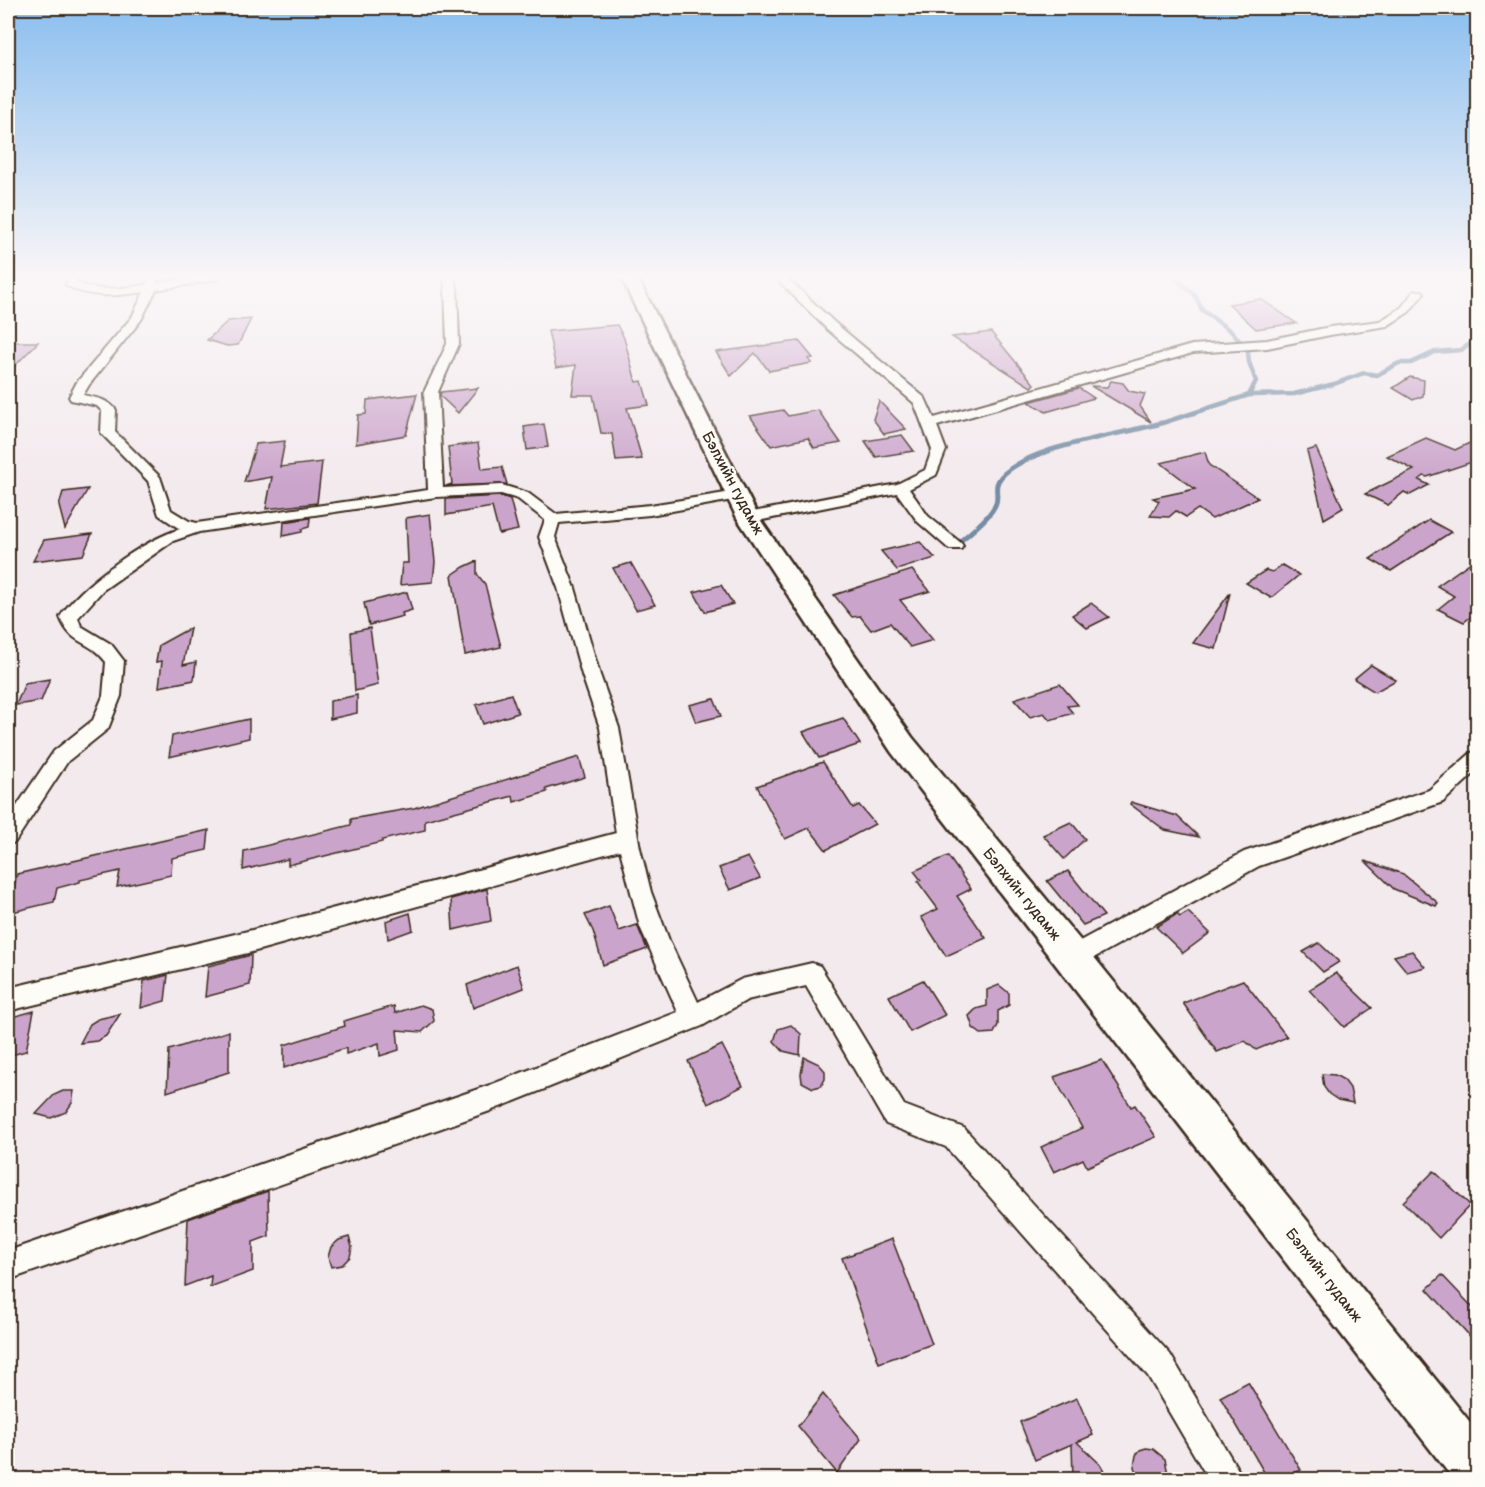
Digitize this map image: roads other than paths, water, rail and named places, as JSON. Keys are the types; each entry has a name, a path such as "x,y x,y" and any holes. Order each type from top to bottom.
{"main road":[{"name":"Бэлхийн гудамж","path":"664,346 743,506 902,745 1073,957 1478,1471"}],"street":[{"path":"115,346 77,391 76,397 102,403 109,410 108,432 155,480 164,512 184,525 196,528"},
{"path":"436,493 431,392 452,346"},
{"path":"8,836 61,756 101,724 112,696 115,661 105,648 74,630 69,617 97,586 167,538 196,528 436,493 502,489 523,496 553,519 650,510 743,506 901,488 931,472 939,450 920,401 855,346"},
{"path":"929,424 1192,349 1231,346"},
{"path":"901,488 923,519 955,546"},
{"path":"553,519 548,537 563,571 573,613 586,647 592,676 610,732 628,839 647,914 693,1018"},
{"path":"1073,957 1252,859 1436,796 1478,758"},
{"path":"8,1000 252,941 628,839"},
{"path":"8,1266 490,1098 693,1018 742,990 812,974 896,1115 955,1137 1159,1365 1228,1479"}],"waterway":[{"path":"1247,346 1249,362 1256,381 1249,395"},
{"path":"1249,395 1294,394 1334,384 1364,373 1377,375 1399,363 1411,363 1435,352 1461,350 1467,346"},
{"path":"1156,425 1249,395"},
{"path":"955,546 989,515 996,503 999,480 1014,466 1053,449 1161,423"}]}
